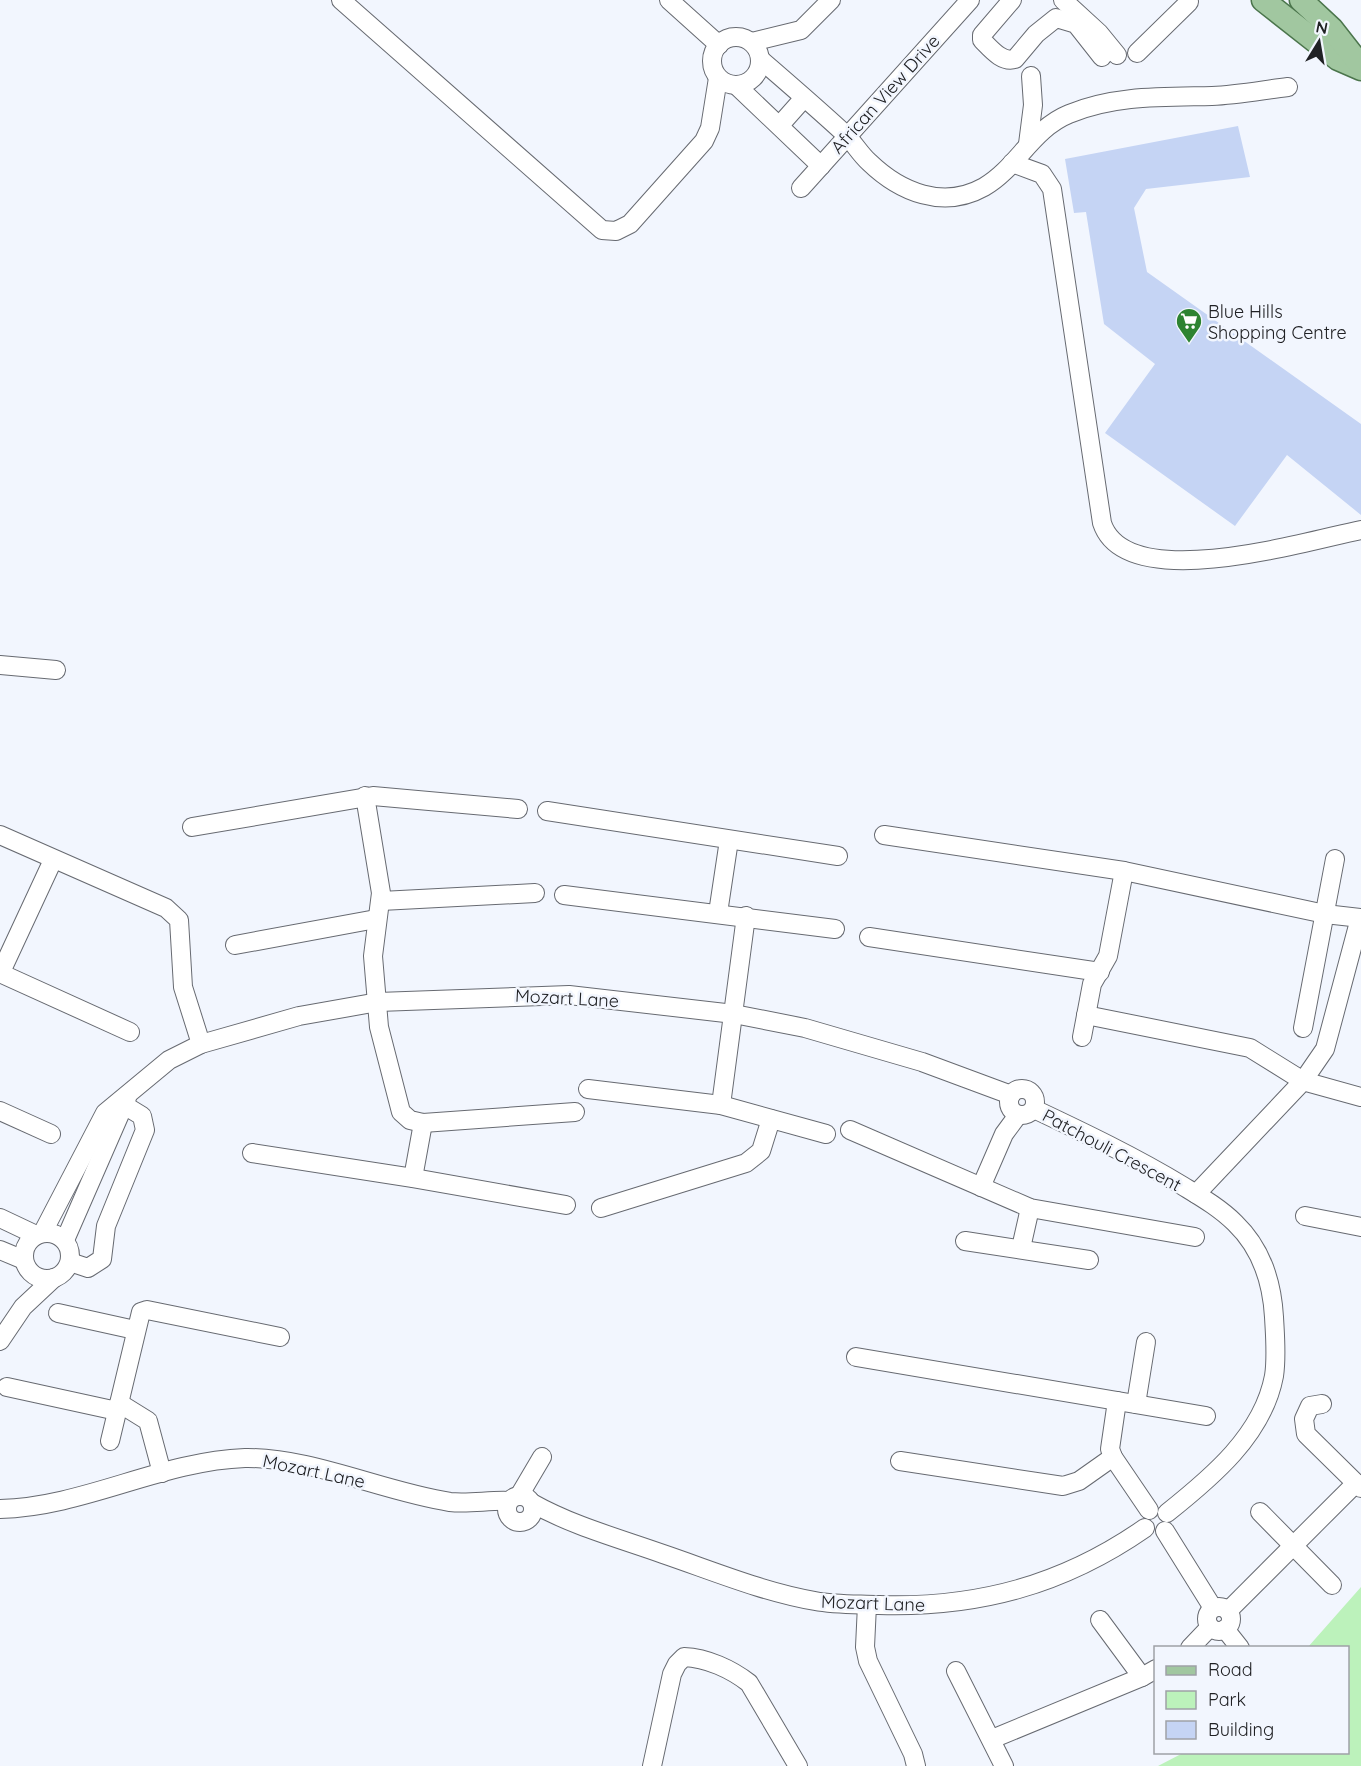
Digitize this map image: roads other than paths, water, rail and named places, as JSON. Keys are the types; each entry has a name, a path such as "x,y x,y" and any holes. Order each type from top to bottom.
{"main road":[{"path":"1263,0 1338,59 1361,67"},
{"path":"1301,0 1347,46 1361,67"}],"street":[{"path":"341,0 602,230 616,231 630,224 704,141 710,128 718,78 712,63 712,55 719,45 736,37 752,42 801,30 831,0"},
{"path":"669,0 719,45"},
{"name":"African View Drive","path":"801,188 970,0"},
{"path":"1012,0 988,25 982,36 998,55 1006,60 1015,59 1036,34 1056,18 1076,24 1110,56 1099,33 1064,0"},
{"path":"1137,53 1189,2"},
{"path":"752,42 760,59 847,136 868,161 895,184 930,197 956,197 975,192 993,181 1052,122 1087,107 1143,97 1232,95 1288,87"},
{"path":"738,86 755,78 760,59"},
{"path":"1028,144 1033,105 1031,76"},
{"path":"718,78 725,83 738,86 821,166"},
{"path":"780,125 804,98"},
{"path":"1012,163 1042,174 1052,189 1102,523 1109,539 1133,554 1175,562 1253,552 1361,530"},
{"path":"0,664 56,670"},
{"path":"365,796 381,901 376,919 373,956 381,1042 399,1108 405,1118 423,1123 575,1112"},
{"path":"192,827 365,796 403,797 518,809"},
{"path":"547,811 838,856"},
{"path":"0,835 166,908 177,915 181,929 183,987 201,1044"},
{"path":"884,835 1124,871 1325,914 1360,918 1325,1049 1303,1081 1196,1194"},
{"path":"718,913 729,840"},
{"path":"1303,1028 1335,859"},
{"path":"53,860 0,974 130,1032"},
{"path":"1082,1037 1091,988 1108,956 1124,871"},
{"path":"381,901 535,893"},
{"path":"564,895 746,916 835,929"},
{"path":"721,1105 746,916"},
{"path":"235,945 376,919"},
{"path":"869,937 1100,972"},
{"name":"Mozart Lane","path":"40,1234 105,1113 127,1098 169,1060 201,1044 313,1013 378,1002 569,994 734,1014 783,1023 922,1062 1011,1095"},
{"path":"1086,1015 1245,1047 1262,1053 1303,1081 1361,1097"},
{"path":"588,1089 721,1105 826,1134"},
{"name":"Patchouli Crescent","path":"1011,1095 1009,1106 1117,1148 1196,1194 1236,1223 1262,1263 1273,1298 1274,1374 1263,1408 1252,1430 1204,1481 1158,1511"},
{"path":"70,1262 88,1268 102,1259 106,1226 145,1130 142,1116 127,1098"},
{"name":"Mozart Lane","path":"65,1240 127,1098"},
{"path":"0,1111 51,1134"},
{"path":"981,1187 1004,1134 1026,1112"},
{"path":"601,1208 746,1162 761,1151 771,1119"},
{"path":"413,1178 423,1123"},
{"path":"850,1130 1030,1208 1195,1237"},
{"path":"252,1153 566,1205"},
{"path":"1021,1248 1030,1208"},
{"path":"1305,1216 1361,1227"},
{"path":"0,1218 40,1234 58,1235 65,1240 71,1254 70,1262 61,1275 54,1278 23,1307 0,1341"},
{"path":"23,1307 26,1246 40,1234"},
{"path":"965,1241 1089,1260"},
{"path":"0,1250 25,1264 38,1277 54,1278"},
{"path":"110,1441 141,1312 147,1310 280,1337"},
{"path":"58,1313 135,1330"},
{"path":"1136,1404 1146,1341"},
{"path":"856,1357 1206,1416"},
{"path":"7,1387 118,1407 148,1421 162,1473"},
{"path":"1117,1401 1110,1449 1113,1457 1170,1524 1165,1531 1157,1534 1145,1528 1143,1519 1158,1511"},
{"path":"1239,1646 1217,1628 1207,1616 1221,1610 1294,1546 1358,1485 1306,1434 1304,1419 1310,1406 1322,1404"},
{"path":"900,1461 1063,1486 1079,1481 1113,1457"},
{"name":"Mozart Lane","path":"0,1509 45,1505 206,1462 256,1459 288,1463 452,1502 487,1500 517,1515 560,1519 786,1594 828,1603 867,1605 938,1605 1009,1593 1052,1580 1126,1542 1145,1528"},
{"path":"517,1515 538,1465"},
{"path":"1260,1512 1332,1585"},
{"path":"1165,1531 1221,1610"},
{"path":"867,1605 865,1647 868,1661 913,1754 916,1766"},
{"path":"992,1739 1149,1673 1100,1620"},
{"path":"1191,1646 1217,1628"},
{"path":"656,1765 672,1674 677,1664 684,1658 698,1658 736,1673 749,1683 798,1766"},
{"path":"956,1671 1004,1766"}],"place":[{"name":"Blue Hills Shopping Centre","path":"1189,344"}]}
